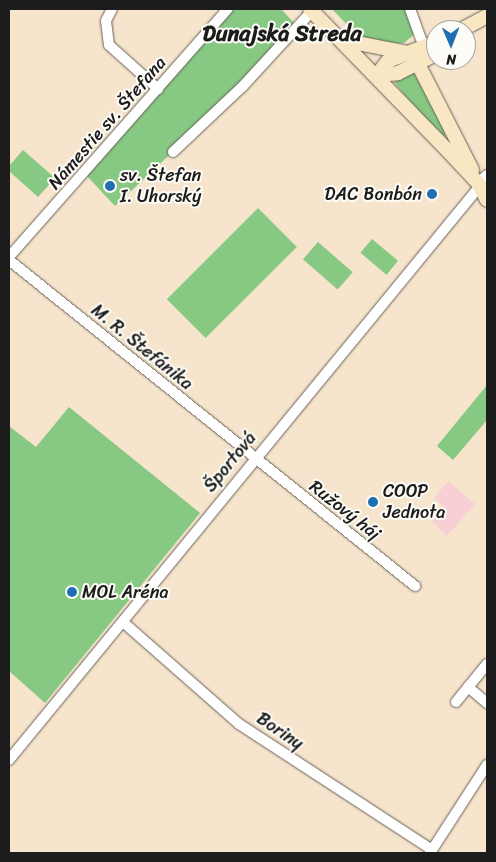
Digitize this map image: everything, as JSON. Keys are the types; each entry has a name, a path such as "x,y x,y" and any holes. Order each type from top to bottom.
{"street":[{"path":"112,9 106,21 109,45 158,89"},
{"name":"Námestie sv. Štefana","path":"9,259 228,9"},
{"path":"410,9 421,39"},
{"path":"173,152 243,86 311,10 482,182"},
{"path":"341,40 378,50 408,52"},
{"path":"377,75 388,61 426,46"},
{"path":"377,75 398,74 426,60"},
{"path":"418,64 482,182 487,200"},
{"name":"Športová","path":"9,760 482,182"},
{"name":"M. R. Štefánika","path":"9,259 254,459"},
{"name":"Ružový háj","path":"254,459 415,586"},
{"name":"Boriny","path":"123,622 240,724 431,852"},
{"path":"456,702 487,664"},
{"path":"468,687 487,703"},
{"path":"431,852 487,765"}],"shaded area":[{"path":"448,481 475,504 447,536 432,522 445,507 434,498"}],"green space":[{"path":"228,9 281,9 298,27 243,86 115,206 85,174"},
{"path":"332,9 406,9 416,33 404,43 381,44 356,34"},
{"path":"414,73 449,132 440,138 394,82"},
{"path":"23,150 55,178 38,197 9,171 9,166"},
{"path":"258,208 297,247 206,338 167,299"},
{"path":"372,239 398,261 386,275 360,253"},
{"path":"318,242 353,272 338,290 303,259"},
{"path":"487,385 487,420 453,460 437,446"},
{"name":"MOL Aréna","path":"69,407 200,513 45,703 9,671 9,426 36,447"}],"place":[{"name":"sv. Štefan I. Uhorský","path":"110,186"},
{"name":"DAC Bonbón","path":"432,194"},
{"name":"COOP Jednota","path":"373,502"},
{"name":"MOL Aréna","path":"72,592"}],"district":[{"name":"Dunajská Streda","path":"282,34"}]}
